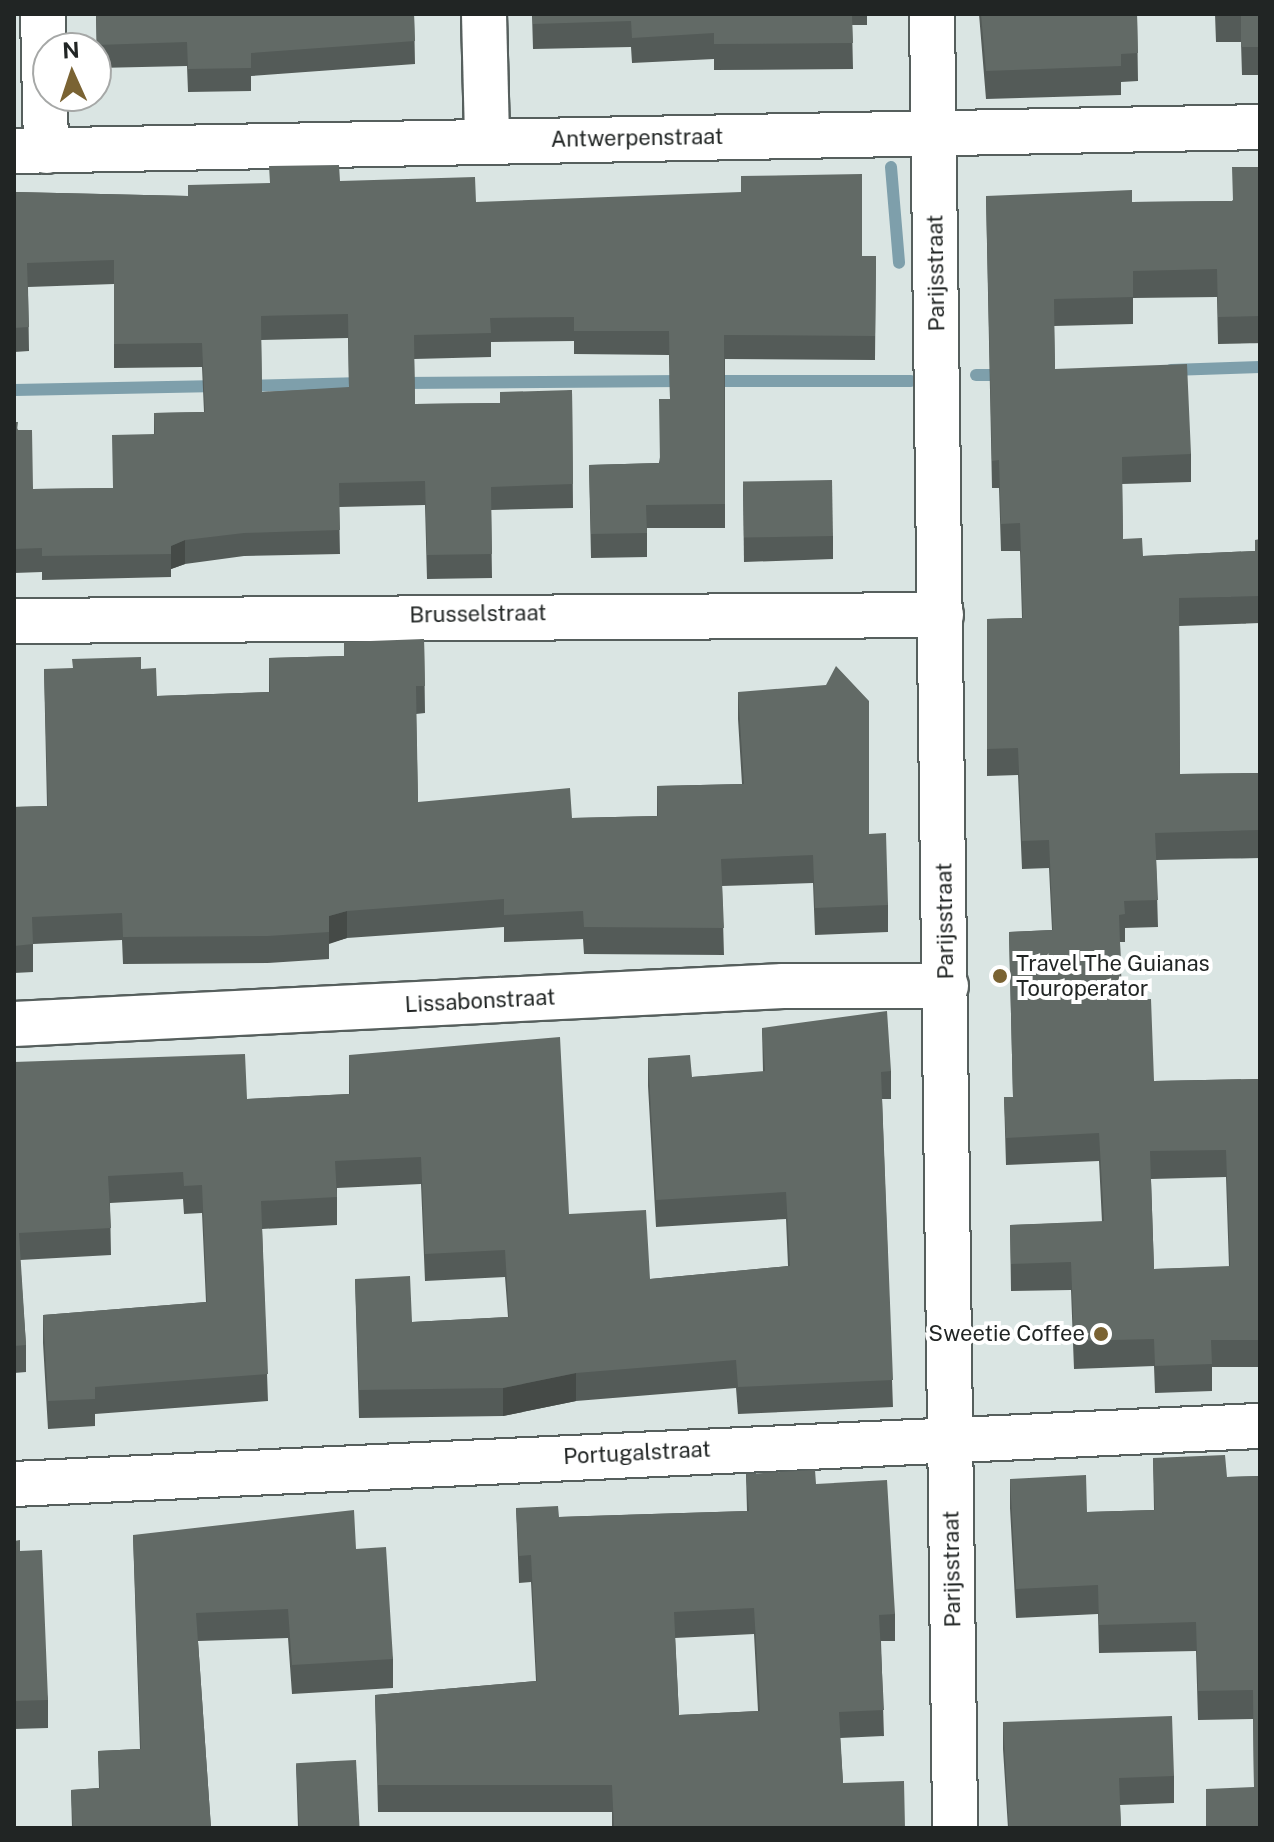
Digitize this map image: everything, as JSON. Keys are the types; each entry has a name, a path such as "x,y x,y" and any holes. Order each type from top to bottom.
{"street":[{"path":"30,151 43,14"},
{"path":"484,14 487,140"},
{"name":"Parijsstraat","path":"932,14 955,1828"},
{"name":"Antwerpenstraat","path":"30,151 1260,127"},
{"name":"Brusselstraat","path":"14,621 941,615"},
{"name":"Lissabonstraat","path":"14,1024 783,986 946,986"},
{"name":"Portugalstraat","path":"14,1484 1260,1426"}],"building":[{"path":"96,14 414,14 415,41 251,53 251,68 188,69 187,42 112,44 112,32 97,32"},
{"path":"533,14 852,14 853,43 714,44 714,33 632,38 631,21 533,24"},
{"path":"981,14 1137,14 1138,53 1121,54 1121,66 986,71"},
{"path":"1241,14 1260,14 1260,47 1241,47"},
{"path":"339,165 340,181 475,177 476,202 741,192 741,176 862,174 862,256 876,256 875,336 724,335 725,504 646,505 647,533 591,534 589,465 660,463 659,399 670,399 669,331 574,331 574,317 490,318 491,333 414,335 415,404 500,403 500,392 572,390 573,484 491,487 492,554 427,555 425,481 339,483 340,530 244,533 185,540 171,546 171,554 42,556 42,548 14,549 14,422 18,422 17,430 32,430 33,489 113,488 112,435 155,434 154,413 205,412 202,343 114,344 114,260 27,263 29,327 14,328 14,192 188,196 188,185 270,183 269,166","holes":["348,314 349,387 262,392 261,316"]},
{"path":"1232,167 1260,167 1260,316 1218,317 1217,269 1133,271 1133,297 1054,299 1055,369 1187,364 1191,454 1122,457 1123,539 1142,538 1143,556 1255,551 1255,540 1260,539 1260,596 1179,598 1180,774 1260,773 1260,830 1155,833 1158,900 1124,901 1125,914 1119,915 1122,1000 1151,999 1154,1081 1260,1079 1260,1340 1211,1340 1212,1364 1155,1366 1154,1339 1074,1341 1071,1262 1011,1264 1010,1225 1104,1221 1099,1133 1006,1138 1004,1097 1013,1097 1009,932 1053,930 1049,840 1022,841 1018,748 987,749 987,619 1023,618 1020,523 1001,524 999,460 992,461 986,196 1132,190 1132,202 1233,201","holes":["1226,1150 1230,1266 1154,1269 1150,1151"]},
{"path":"832,480 833,536 744,538 743,482"},
{"path":"424,639 425,686 416,686 418,802 570,788 572,818 658,816 657,786 744,784 738,692 826,685 836,666 869,701 869,834 886,833 888,905 815,908 813,855 721,859 724,928 584,927 583,911 504,915 504,899 347,911 329,916 329,932 268,936 123,937 122,913 32,917 33,944 14,946 14,807 48,806 44,669 73,668 72,659 141,657 141,669 156,668 157,696 270,692 269,658 344,656 344,642"},
{"path":"887,1011 891,1071 881,1072 893,1380 738,1387 736,1360 576,1373 503,1388 359,1390 355,1279 410,1276 412,1322 509,1317 505,1250 425,1254 421,1157 335,1161 337,1197 261,1201 268,1374 95,1387 95,1399 48,1401 43,1315 207,1302 202,1185 184,1186 183,1172 108,1176 111,1228 19,1233 26,1345 14,1346 14,1062 245,1054 247,1099 350,1094 349,1055 560,1037 569,1214 646,1210 650,1279 790,1266 786,1192 656,1200 648,1058 690,1055 692,1077 765,1071 762,1028"},
{"path":"1225,1455 1227,1477 1260,1476 1260,1828 1206,1828 1206,1789 1254,1787 1253,1690 1198,1691 1196,1622 1099,1625 1098,1585 1016,1589 1010,1479 1086,1475 1087,1512 1155,1510 1153,1458"},
{"path":"815,1470 816,1484 887,1480 895,1614 879,1615 884,1710 839,1712 843,1783 904,1781 905,1828 614,1828 612,1785 378,1785 375,1695 537,1681 531,1555 519,1556 516,1508 558,1506 559,1517 749,1511 746,1474","holes":["754,1608 760,1711 679,1715 674,1612"]},
{"path":"354,1510 356,1549 386,1547 393,1659 292,1665 288,1609 196,1613 211,1828 73,1828 71,1790 100,1788 98,1751 141,1749 133,1535"},
{"path":"20,1540 20,1551 42,1550 48,1700 14,1701 14,1541"},
{"path":"1172,1716 1174,1776 1119,1778 1121,1828 1009,1828 1003,1722"},
{"path":"356,1760 360,1828 299,1828 296,1763"}],"waterway":[{"path":"891,167 899,263"},
{"path":"1171,370 1260,367"},
{"path":"976,375 1005,375"},
{"path":"402,383 683,381"},
{"path":"710,381 911,381"},
{"path":"246,386 363,383"},
{"path":"14,390 219,386"}],"place":[{"name":"Travel The Guianas Touroperator","path":"1000,976"},
{"name":"Sweetie Coffee","path":"1101,1334"}]}
